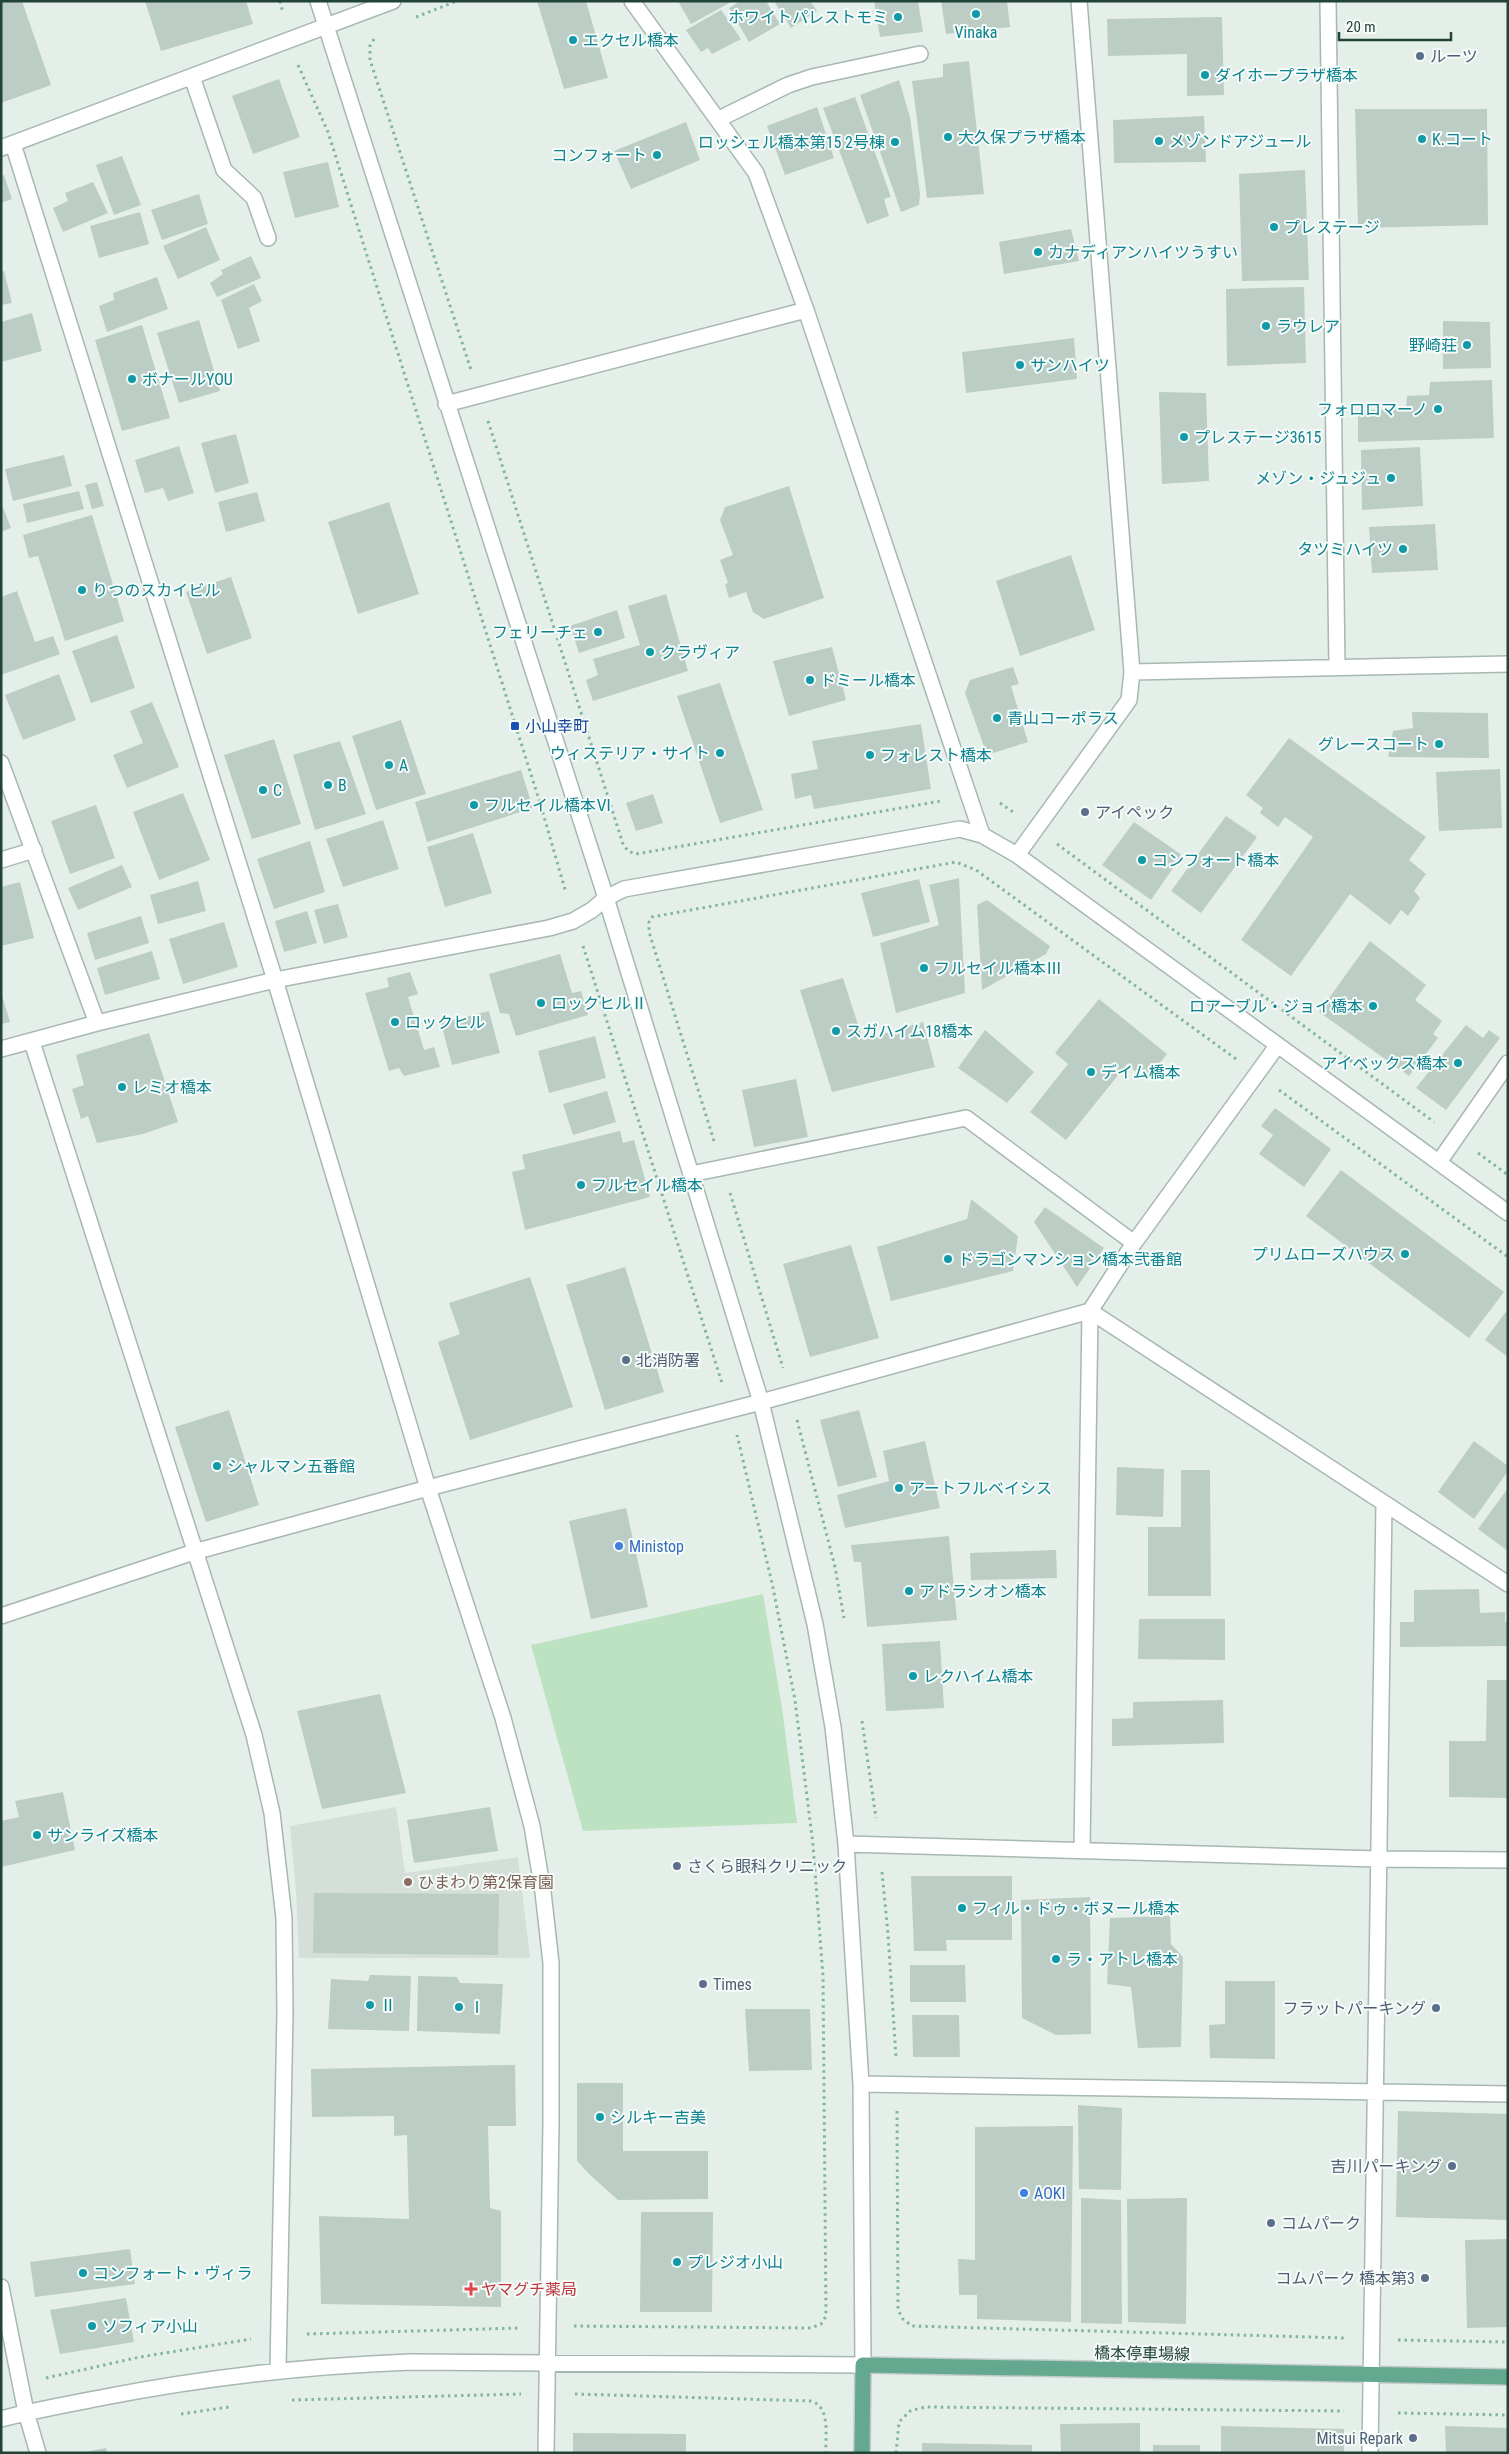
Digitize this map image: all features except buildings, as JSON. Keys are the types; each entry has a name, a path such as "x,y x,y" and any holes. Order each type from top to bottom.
{"main road":[{"name":"橋本停車場線","path":"863,2365 1508,2377"},
{"path":"862,2453 863,2365"}],"street":[{"path":"1,2419 26,2412 162,2386 278,2369 410,2362 863,2365 861,2084 846,1844 833,1727 815,1624 761,1402 606,898 318,1"},
{"path":"393,1 7,146 275,980 428,1488 513,1753 532,1826 543,1892 551,1963 551,2122 546,2453"},
{"path":"632,1 719,119 756,173 806,310 982,835"},
{"path":"1017,855 1129,700 1132,672 1079,1"},
{"path":"1328,1 1337,668"},
{"path":"719,119 788,85 812,77 920,54"},
{"path":"192,77 224,170 254,198 268,238"},
{"path":"446,404 806,310"},
{"path":"1132,672 1508,664"},
{"path":"1,763 97,1023"},
{"path":"1,1049 97,1023 275,980 549,928 574,920 592,910 606,898 624,889 960,829 982,835 1017,855 1508,1213"},
{"path":"1,860 34,850"},
{"path":"32,1042 254,1735 272,1813 284,1918 285,2013 278,2369"},
{"path":"1082,1850 1090,1311 1134,1243 1277,1046"},
{"path":"1438,1162 1508,1063"},
{"path":"691,1174 966,1118 1134,1243"},
{"path":"1,1616 194,1552 428,1488 761,1402 1090,1311 1508,1584"},
{"path":"1370,2453 1384,1503"},
{"path":"846,1844 1378,1859 1508,1860"},
{"path":"861,2084 1508,2094"},
{"path":"1,2287 26,2412 38,2453"}],"path":[{"path":"410,19 457,1"},
{"path":"376,35 370,46 370,60 623,844 628,851 636,854 928,803 992,796 1508,1175"},
{"path":"296,60 307,80 328,132 545,820 567,898"},
{"path":"580,940 589,962 730,1410 772,1583 796,1700 813,1845 823,1976"},
{"path":"1257,1074 1508,1257"},
{"path":"898,2230 898,2310 903,2319 912,2326 1345,2338"},
{"path":"1396,2340 1508,2342"},
{"path":"288,2400 546,2393 811,2401 817,2403 824,2414 826,2453"},
{"path":"172,2415 230,2407"},
{"path":"896,2453 899,2422 910,2411 925,2407 1344,2411"},
{"path":"1396,2413 1508,2415"}],"shaded area":[{"name":"ひまわり第2保育園","path":"396,1807 405,1873 518,1857 530,1958 299,1958 296,1891 290,1826"}],"green space":[{"path":"763,1594 782,1708 797,1823 583,1831 531,1645"}],"place":[{"name":"Vinaka","path":"976,14"},
{"name":"ホワイトパレストモミ","path":"898,17"},
{"name":"エクセル橋本","path":"573,40"},
{"name":"ルーツ","path":"1420,56"},
{"name":"ダイホープラザ橋本","path":"1205,75"},
{"name":"大久保プラザ橋本","path":"948,137"},
{"name":"K.コート","path":"1422,139"},
{"name":"メゾンドアジュール","path":"1159,141"},
{"name":"ロッシェル橋本第15 2号棟","path":"895,142"},
{"name":"コンフォート","path":"657,155"},
{"name":"プレステージ","path":"1274,227"},
{"name":"カナディアンハイツうすい","path":"1038,252"},
{"name":"ラウレア","path":"1266,326"},
{"name":"野崎荘","path":"1467,345"},
{"name":"サンハイツ","path":"1020,365"},
{"name":"ボナールYOU","path":"132,379"},
{"name":"フォロロマーノ","path":"1438,409"},
{"name":"プレステージ3615","path":"1184,437"},
{"name":"メゾン・ジュジュ","path":"1391,478"},
{"name":"タツミハイツ","path":"1403,549"},
{"name":"りつのスカイビル","path":"82,590"},
{"name":"フェリーチェ","path":"598,632"},
{"name":"クラヴィア","path":"650,652"},
{"name":"ドミール橋本","path":"810,680"},
{"name":"青山コーポラス","path":"997,718"},
{"name":"小山幸町","path":"515,726"},
{"name":"グレースコート","path":"1439,744"},
{"name":"ウィステリア・サイト","path":"720,753"},
{"name":"フォレスト橋本","path":"870,755"},
{"name":"A","path":"389,765"},
{"name":"B","path":"328,785"},
{"name":"C","path":"263,790"},
{"name":"フルセイル橋本Ⅵ","path":"474,805"},
{"name":"アイペック","path":"1085,812"},
{"name":"コンフォート橋本","path":"1142,860"},
{"name":"フルセイル橋本Ⅲ","path":"924,968"},
{"name":"ロックヒルⅡ","path":"541,1003"},
{"name":"ロアーブル・ジョイ橋本","path":"1373,1006"},
{"name":"ロックヒル","path":"395,1022"},
{"name":"スガハイム18橋本","path":"836,1031"},
{"name":"アイベックス橋本","path":"1458,1063"},
{"name":"デイム橋本","path":"1091,1072"},
{"name":"レミオ橋本","path":"122,1087"},
{"name":"フルセイル橋本","path":"581,1185"},
{"name":"プリムローズハウス","path":"1405,1254"},
{"name":"ドラゴンマンション橋本弐番館","path":"948,1259"},
{"name":"北消防署","path":"626,1360"},
{"name":"シャルマン五番館","path":"217,1466"},
{"name":"アートフルベイシス","path":"899,1488"},
{"name":"Ministop","path":"619,1546"},
{"name":"アドラシオン橋本","path":"909,1591"},
{"name":"レクハイム橋本","path":"913,1676"},
{"name":"サンライズ橋本","path":"37,1835"},
{"name":"さくら眼科クリニック","path":"677,1866"},
{"name":"ひまわり第2保育園","path":"408,1882"},
{"name":"フィル・ドゥ・ボヌール橋本","path":"962,1908"},
{"name":"ラ・アトレ橋本","path":"1056,1959"},
{"name":"Times","path":"703,1984"},
{"name":"Ⅱ","path":"370,2005"},
{"name":"Ⅰ","path":"459,2007"},
{"name":"フラットパーキング","path":"1436,2008"},
{"name":"シルキー吉美","path":"600,2117"},
{"name":"吉川パーキング","path":"1452,2166"},
{"name":"AOKI","path":"1024,2193"},
{"name":"コムパーク","path":"1271,2223"},
{"name":"プレジオ小山","path":"677,2262"},
{"name":"コンフォート・ヴィラ","path":"83,2273"},
{"name":"コムパーク 橋本第3","path":"1425,2278"},
{"name":"ヤマグチ薬局","path":"471,2289"},
{"name":"ソフィア小山","path":"92,2326"},
{"name":"Mitsui Repark","path":"1413,2438"}]}
